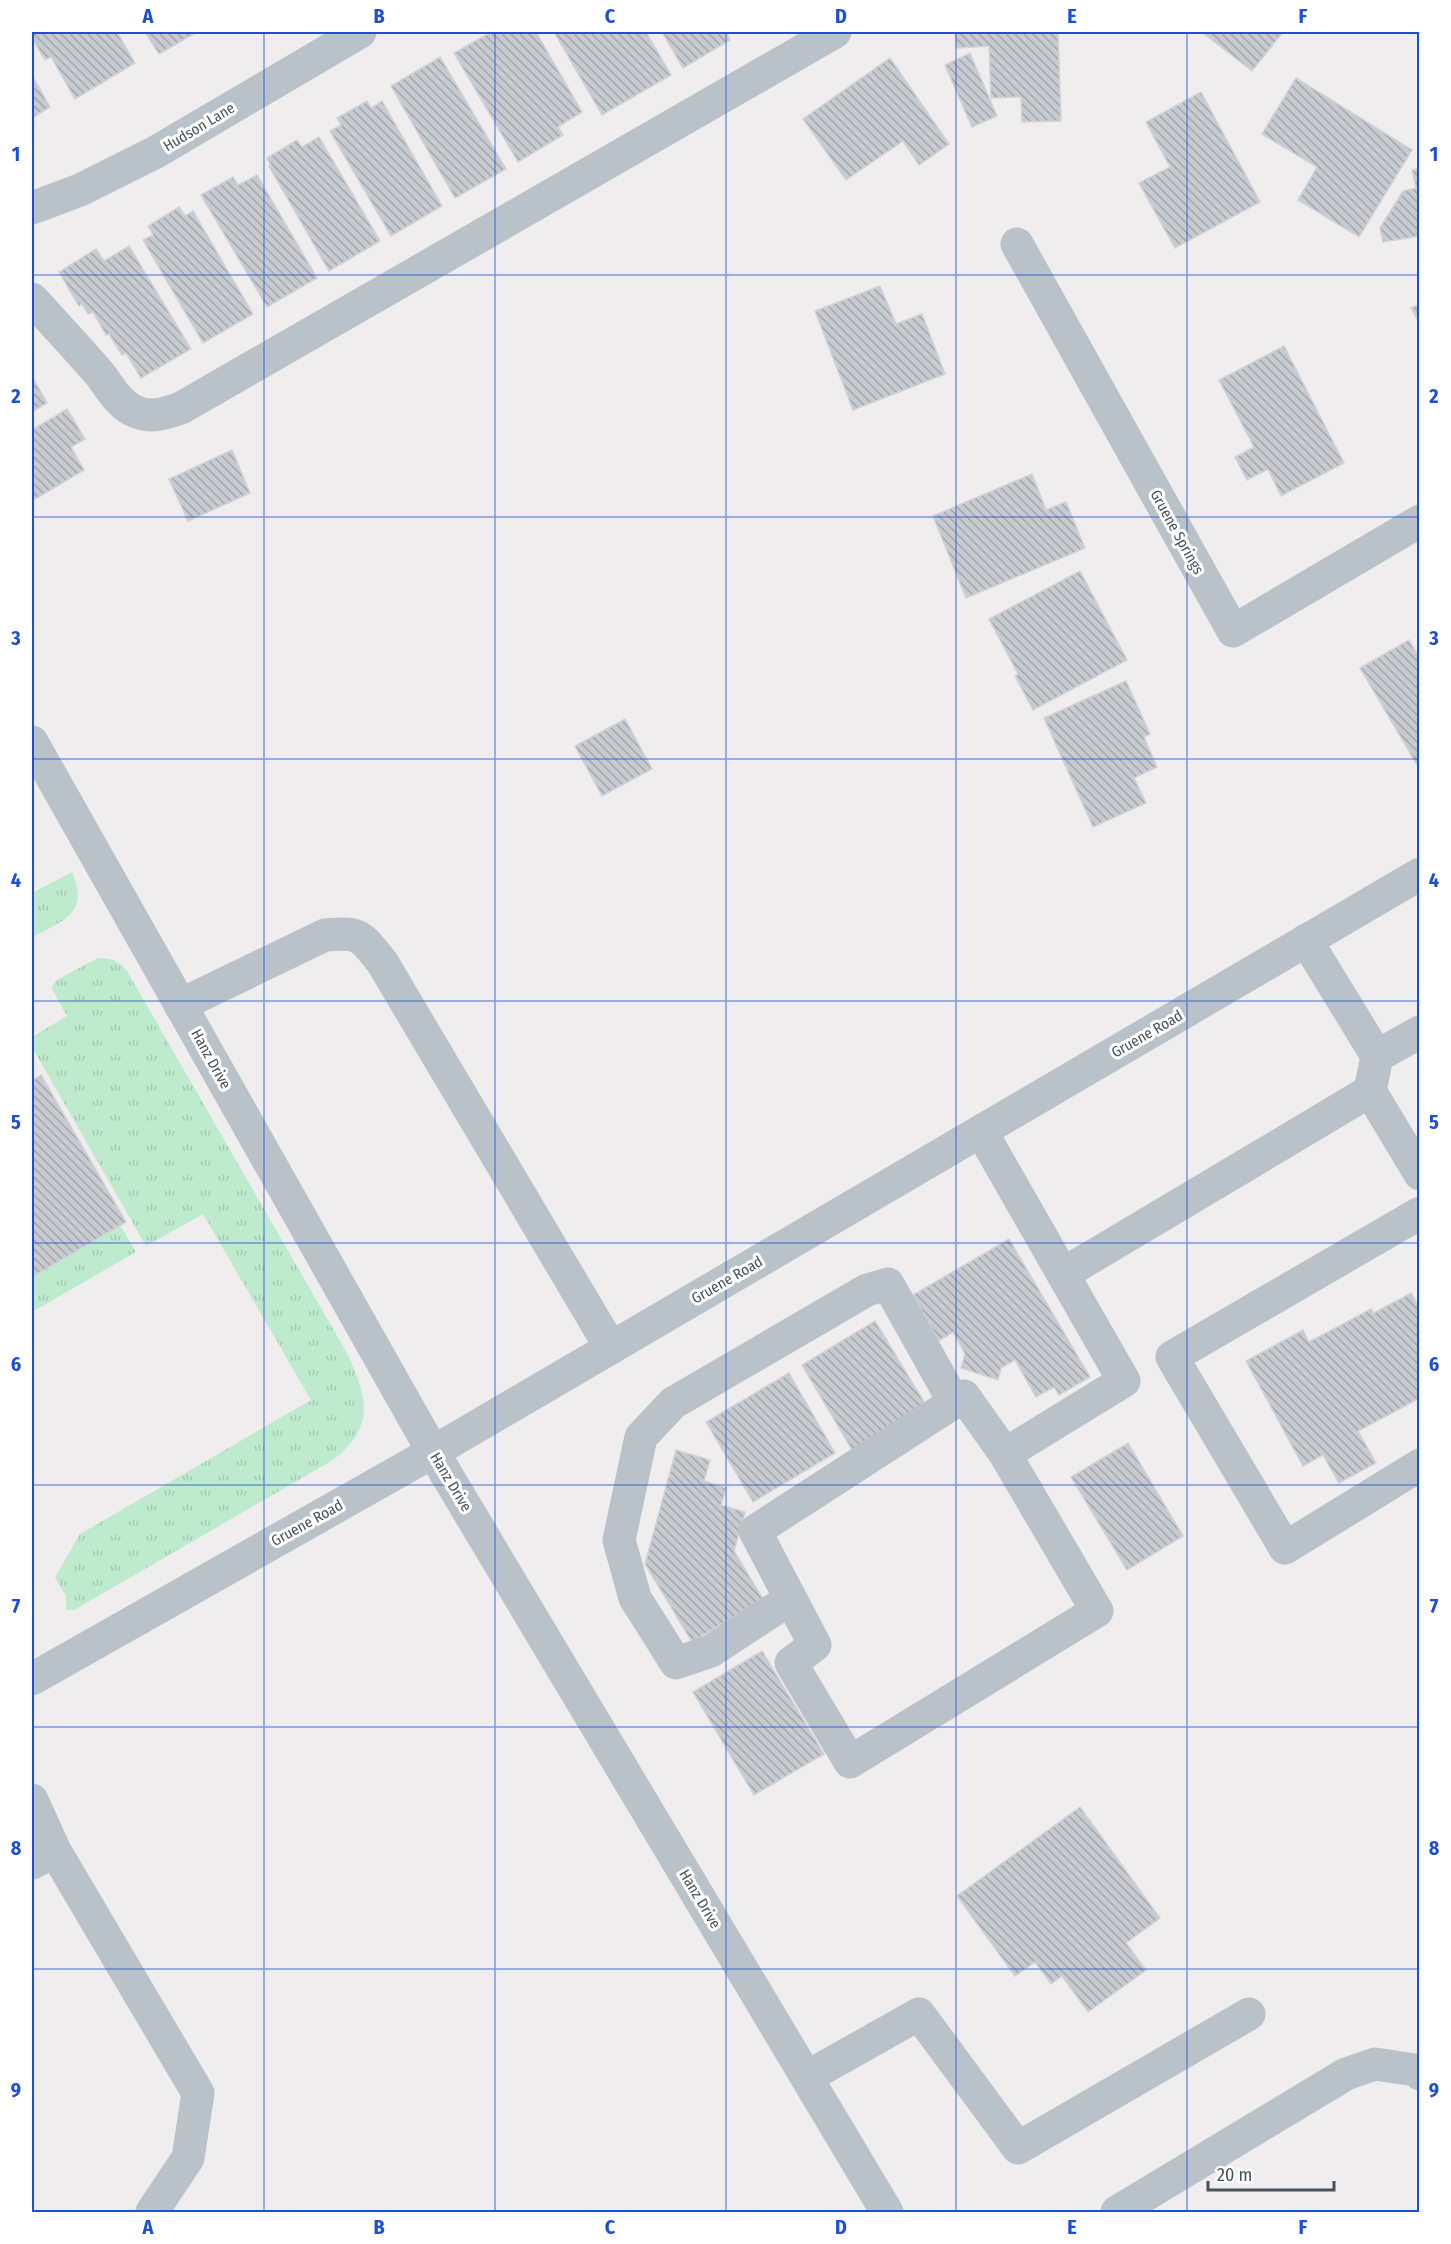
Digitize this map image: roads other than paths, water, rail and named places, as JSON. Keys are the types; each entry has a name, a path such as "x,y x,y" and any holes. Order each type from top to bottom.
{"street":[{"name":"Hudson Lane","path":"32,208 80,190 156,152 360,32"},
{"path":"32,299 123,403 134,411 145,414 156,416 167,414 182,408 835,32"},
{"name":"Gruene Springs","path":"1017,244 1233,631 1419,521"},
{"name":"Hanz Drive","path":"32,742 433,1452 887,2212"},
{"name":"Gruene Road","path":"32,1679 433,1452 1419,874"},
{"path":"180,1005 325,935 349,933 363,938 382,962 611,1348"},
{"path":"1306,940 1377,1056 1370,1091 1419,1174"},
{"path":"1377,1056 1419,1032"},
{"path":"1063,1274 1370,1091"},
{"path":"981,1131 1124,1381 1005,1455"},
{"path":"1419,1213 1172,1357 1285,1548 1419,1465"},
{"path":"790,1599 711,1651 676,1663 635,1598 619,1540 641,1437 673,1403 867,1290 888,1284 954,1402"},
{"path":"964,1396 1005,1455 1097,1611 850,1762 791,1663 815,1646 755,1531 964,1396"},
{"path":"32,1800 43,1857 198,2092 188,2158 153,2212"},
{"path":"807,2077 919,2014 1018,2148 1249,2014"},
{"path":"1117,2212 1346,2074 1375,2064 1414,2070 1419,2074"}]}
